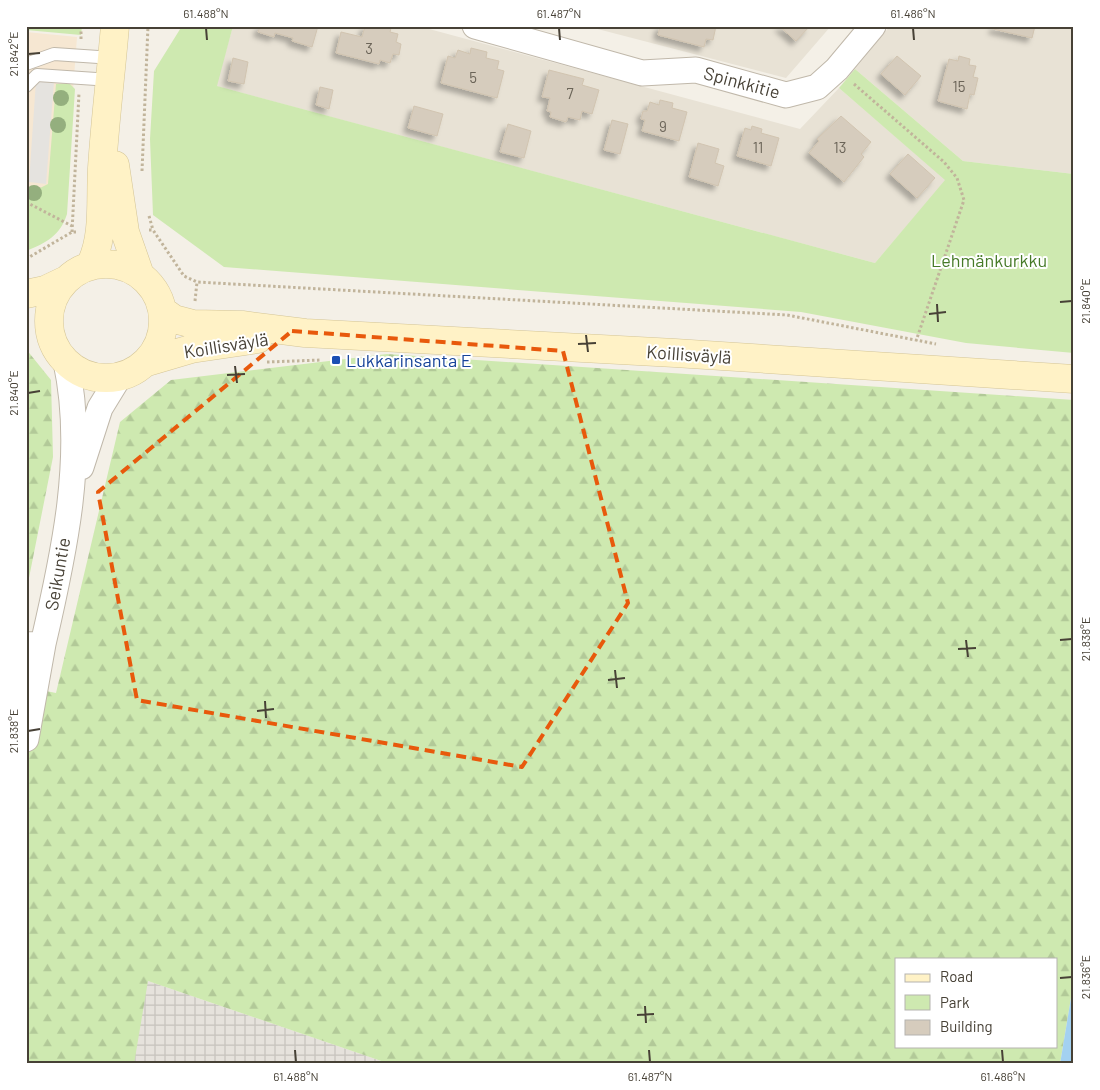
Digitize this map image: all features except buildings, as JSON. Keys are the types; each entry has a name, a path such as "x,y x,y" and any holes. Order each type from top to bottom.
{"main road":[{"path":"26,326 35,328 61,356 86,375 107,379 134,372 147,362 161,339 163,311 152,286 140,274 112,233 102,167 115,26"},
{"path":"90,266 96,253 112,233"},
{"path":"26,294 45,290 90,266 116,264 140,274"},
{"path":"61,356 51,336 50,311 55,296 66,280"},
{"name":"Koillisväylä","path":"163,311 174,319 193,324 242,325 305,333 675,353 1074,379"},
{"name":"Koillisväylä","path":"147,362 191,349 305,333"}],"street":[{"name":"Spinkkitie","path":"475,26 530,33 642,73 696,70 786,95 817,87 837,69 873,26"},
{"name":"Seikuntie","path":"26,739 35,645 54,595 69,503 74,441 72,392 61,356"},
{"name":"Seikuntie","path":"69,503 100,408 119,377"}],"lane":[{"path":"26,64 54,54 80,56 111,77"},
{"path":"26,86 37,75 79,78 111,77"}],"path":[{"path":"80,56 82,26"},
{"path":"142,178 148,26"},
{"path":"837,69 944,162 957,178 964,200 916,342"},
{"path":"72,232 79,78"},
{"path":"26,202 72,226"},
{"path":"148,212 153,230 184,276 197,282 787,315 916,342 946,345"},
{"path":"26,259 72,232 112,233 153,230"}],"highlighted area":[{"path":"292,331 563,351 628,603 522,767 137,700 98,492"}],"shaded area":[{"path":"233,26 418,26 800,129 839,88 946,180 875,263 216,86"},
{"path":"586,26 831,26 786,78"},
{"path":"890,26 1074,26 1074,174 963,161 855,69"},
{"path":"26,32 77,37 65,198 26,218"},
{"path":"36,81 54,82 46,184 29,182"},
{"path":"148,981 390,1064 26,1064"}],"green space":[{"path":"26,26 82,26 81,35 26,30"},
{"name":"Lehmänkurkku","path":"182,26 233,26 217,86 875,263 945,180 839,88 855,69 963,161 1074,174 1074,353 966,343 801,312 224,267 153,215 150,139 154,71"},
{"path":"69,83 75,89 67,214 60,228 51,238 26,251 26,195 48,184 56,84"},
{"path":"26,349 51,380 53,457 26,593"},
{"path":"387,354 1074,400 1074,980 1060,1064 390,1064 148,981 134,1064 26,1064 26,687 56,693 120,422 171,380"}],"water":[{"path":"1074,980 1074,1064 1060,1064"}],"place":[{"name":"Lukkarinsanta E","path":"336,360"}]}
